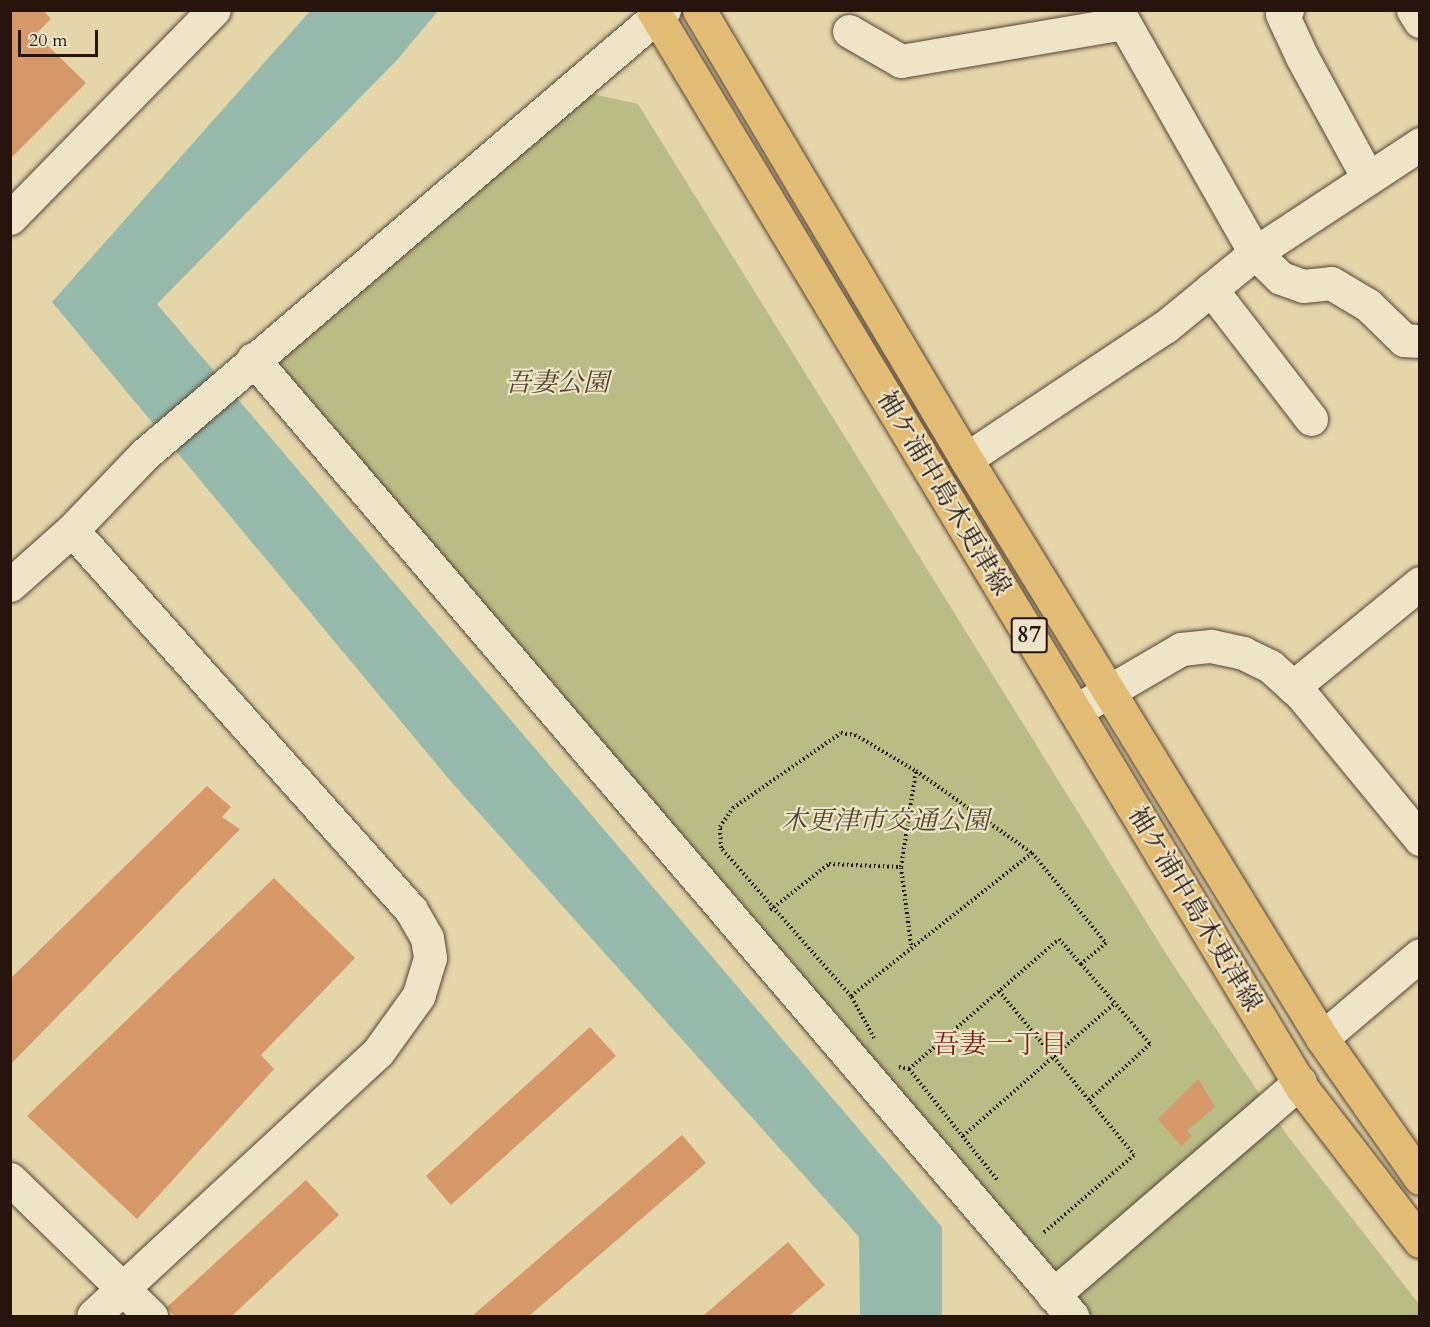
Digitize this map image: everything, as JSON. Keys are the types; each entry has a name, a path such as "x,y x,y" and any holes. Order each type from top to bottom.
{"main road":[{"name":"袖ケ浦中島木更津線","path":"699,10 966,459 1322,1038 1419,1178"},
{"name":"袖ケ浦中島木更津線","path":"657,13 1300,1082 1419,1241"}],"street":[{"path":"10,218 214,10"},
{"path":"1287,10 1282,14 1302,57 1368,178"},
{"path":"1413,10 1419,21"},
{"path":"12,581 72,531 145,454 657,13"},
{"path":"849,31 901,61 1120,17 1256,253 1281,278 1303,286 1331,283 1368,305 1404,340 1419,341"},
{"path":"966,459 1165,327 1256,253 1419,144"},
{"path":"1211,289 1311,419"},
{"path":"247,365 1063,1306 1300,1082"},
{"path":"72,531 411,910 430,949 419,995 378,1052 93,1317"},
{"path":"1293,687 1419,583"},
{"path":"1076,711 1181,649 1211,646 1270,666 1293,687 1419,840"},
{"path":"1322,1038 1419,955"},
{"path":"10,1179 151,1317"}],"path":[{"path":"875,1045 872,1028 851,996 770,910 721,849 720,827 733,808 841,733 855,735 916,771 1032,853 1106,943 1081,964"},
{"path":"911,945 901,867 916,771"},
{"path":"851,996 911,945 1032,853"},
{"path":"770,910 828,864 901,867"},
{"path":"909,1069 1059,939 1150,1044 1089,1100"},
{"path":"999,991 1134,1155 1042,1235 1035,1226"},
{"path":"963,1136 1115,1003"},
{"path":"889,1060 909,1069 1006,1190"}],"green space":[{"name":"吾妻公園","path":"570,89 638,104 1170,960 1287,1135 1419,1304 1419,1316 1073,1316 253,359"}],"shaded area":[{"path":"310,11 438,11 397,60 157,304 942,1227 942,1316 860,1316 859,1237 453,784 52,302"}],"building":[{"path":"10,10 43,10 51,19 36,34 86,83 10,159"},
{"path":"207,786 231,807 222,817 240,829 10,1065 10,979"},
{"path":"274,878 355,958 261,1055 274,1069 137,1219 27,1116"},
{"path":"590,1027 616,1056 451,1205 426,1176"},
{"path":"1198,1079 1215,1107 1187,1131 1192,1136 1181,1146 1158,1119"},
{"path":"682,1135 706,1163 529,1316 472,1316"},
{"path":"306,1180 339,1215 232,1316 175,1316 166,1308"},
{"path":"788,1242 825,1285 789,1316 703,1316"}],"district":[{"name":"吾妻一丁目","path":"1000,1045"}],"park label":[{"name":"木更津市交通公園","path":"885,821"}]}
